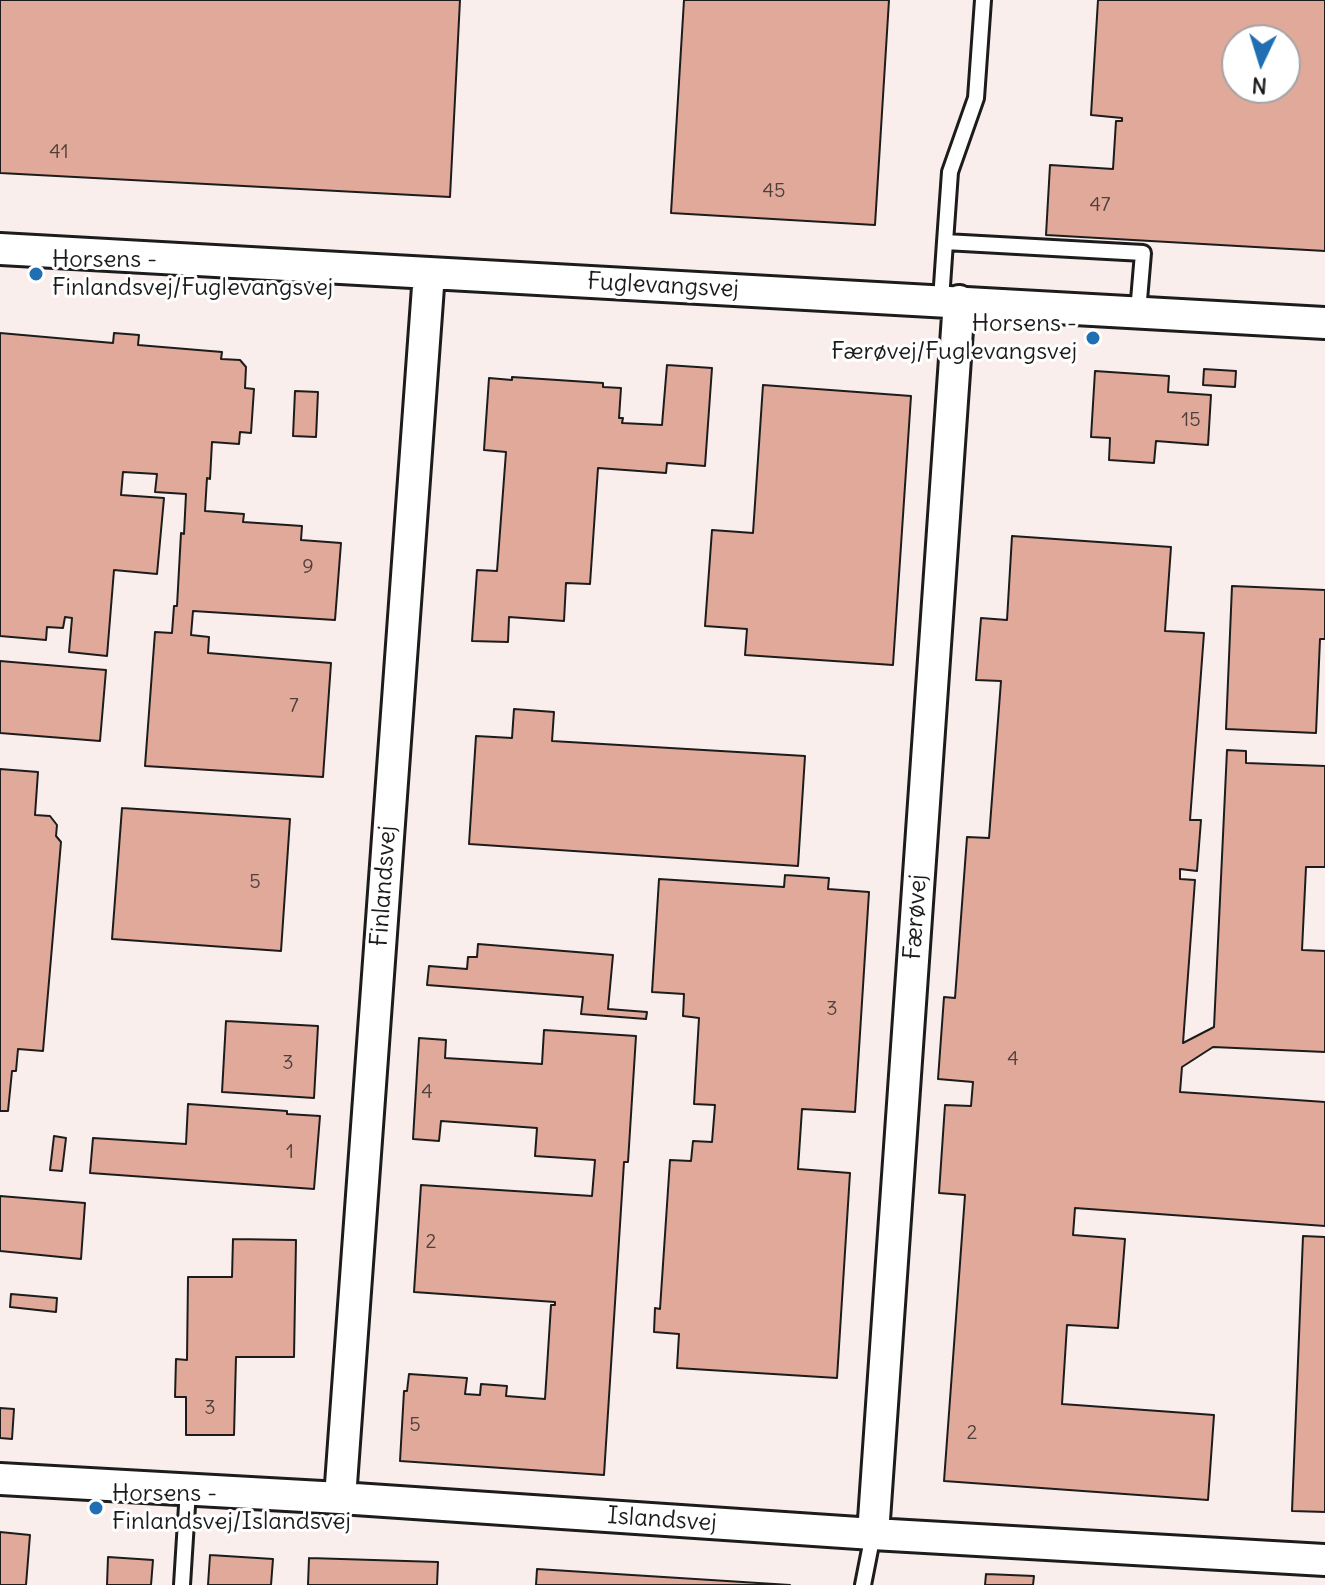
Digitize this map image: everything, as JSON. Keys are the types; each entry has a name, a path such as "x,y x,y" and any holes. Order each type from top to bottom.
{"street":[{"name":"Fuglevangsvej","path":"0,249 1325,323"},
{"name":"Finlandsvej","path":"340,1498 429,273"},
{"name":"Færøvej","path":"873,1534 950,301"},
{"name":"Islandsvej","path":"0,1479 1325,1560"}],"lane":[{"path":"950,301 945,242 950,172 976,98 983,0"},
{"path":"945,242 1143,253 1138,312"},
{"path":"182,1585 188,1490"},
{"path":"863,1585 873,1534"}],"building":[{"path":"0,0 460,0 450,197 0,173"},
{"path":"684,0 889,0 875,225 671,213"},
{"path":"1098,0 1325,0 1325,251 1046,235 1050,165 1113,169 1116,121 1122,121 1122,118 1091,115"},
{"path":"0,333 113,343 114,333 139,335 138,345 222,352 221,359 240,360 246,367 245,388 254,389 251,433 240,432 239,444 212,442 205,511 244,514 243,522 302,526 301,540 341,543 335,620 193,611 191,635 209,637 208,653 331,663 323,777 145,766 155,632 172,633 186,494 155,492 157,474 123,472 121,495 164,498 157,574 114,570 107,656 69,652 72,618 65,617 63,628 47,627 46,640 0,636"},
{"path":"667,365 712,368 705,466 667,463 666,473 598,468 590,584 566,583 564,621 509,617 508,642 472,641 477,570 497,571 506,452 484,450 489,378 603,383 603,387 621,388 619,418 623,418 622,423 662,425"},
{"path":"1204,369 1236,371 1235,387 1203,385"},
{"path":"1095,371 1169,376 1168,392 1211,395 1208,445 1156,441 1154,463 1109,460 1110,438 1091,437"},
{"path":"763,385 911,396 893,665 745,655 747,629 705,626 712,530 753,533"},
{"path":"295,391 318,392 316,437 293,436"},
{"path":"1012,536 1171,547 1165,631 1204,633 1190,820 1201,820 1197,871 1180,869 1180,879 1195,880 1183,1043 1214,1027 1227,750 1246,751 1246,763 1325,766 1325,867 1306,867 1302,950 1325,951 1325,1052 1213,1047 1182,1067 1180,1092 1325,1102 1325,1226 1075,1208 1073,1235 1125,1239 1118,1328 1067,1325 1062,1404 1214,1415 1208,1500 944,1481 965,1195 939,1193 945,1105 971,1106 973,1082 938,1079 944,997 955,998 967,837 989,838 1001,681 976,680 981,618 1007,620"},
{"path":"1232,586 1325,590 1325,639 1320,639 1316,733 1226,729"},
{"path":"0,661 106,670 100,741 0,733"},
{"path":"514,709 554,712 552,741 805,756 798,866 469,844 476,736 512,738"},
{"path":"0,769 38,772 35,815 50,816 57,825 56,836 61,842 43,1051 18,1049 16,1071 12,1071 8,1111 0,1111"},
{"path":"122,808 290,819 281,951 112,939"},
{"path":"785,875 829,878 828,889 869,892 855,1112 802,1109 798,1169 850,1173 837,1378 677,1368 679,1334 654,1332 655,1308 660,1309 670,1160 691,1161 693,1141 712,1142 715,1105 694,1104 699,1018 683,1016 684,994 652,992 659,879 784,887"},
{"path":"478,944 613,955 608,1009 647,1012 646,1019 581,1014 583,997 427,985 429,966 467,969 468,957 477,957"},
{"path":"226,1021 318,1026 314,1098 222,1092"},
{"path":"544,1030 636,1036 628,1162 624,1162 604,1475 400,1461 404,1391 407,1391 409,1374 467,1378 465,1394 480,1395 481,1384 507,1386 506,1396 545,1399 551,1305 555,1302 414,1292 421,1185 592,1196 595,1160 535,1156 537,1128 441,1121 439,1141 413,1139 419,1038 446,1040 445,1058 542,1064"},
{"path":"188,1104 320,1116 314,1189 90,1173 93,1138 186,1144"},
{"path":"54,1136 66,1138 62,1171 50,1170"},
{"path":"0,1196 85,1203 81,1259 0,1251"},
{"path":"1303,1236 1325,1237 1325,1512 1292,1511"},
{"path":"233,1239 296,1240 294,1357 236,1357 234,1435 186,1435 186,1397 175,1397 176,1359 187,1360 188,1277 232,1277"},
{"path":"11,1294 57,1298 56,1312 10,1307"},
{"path":"0,1408 14,1409 12,1439 0,1438"},
{"path":"0,1532 30,1535 26,1585 0,1585"},
{"path":"210,1555 273,1559 271,1585 208,1585"},
{"path":"108,1557 153,1560 151,1585 107,1585"},
{"path":"309,1558 438,1562 437,1585 308,1585"},
{"path":"537,1569 790,1585 536,1585"},
{"path":"986,1574 1034,1576 1033,1585 985,1585"}],"place":[{"name":"Horsens - Finlandsvej/Fuglevangsvej","path":"36,274"},
{"name":"Horsens - Færøvej/Fuglevangsvej","path":"1093,338"},
{"name":"Horsens - Finlandsvej/Islandsvej","path":"96,1508"}]}
